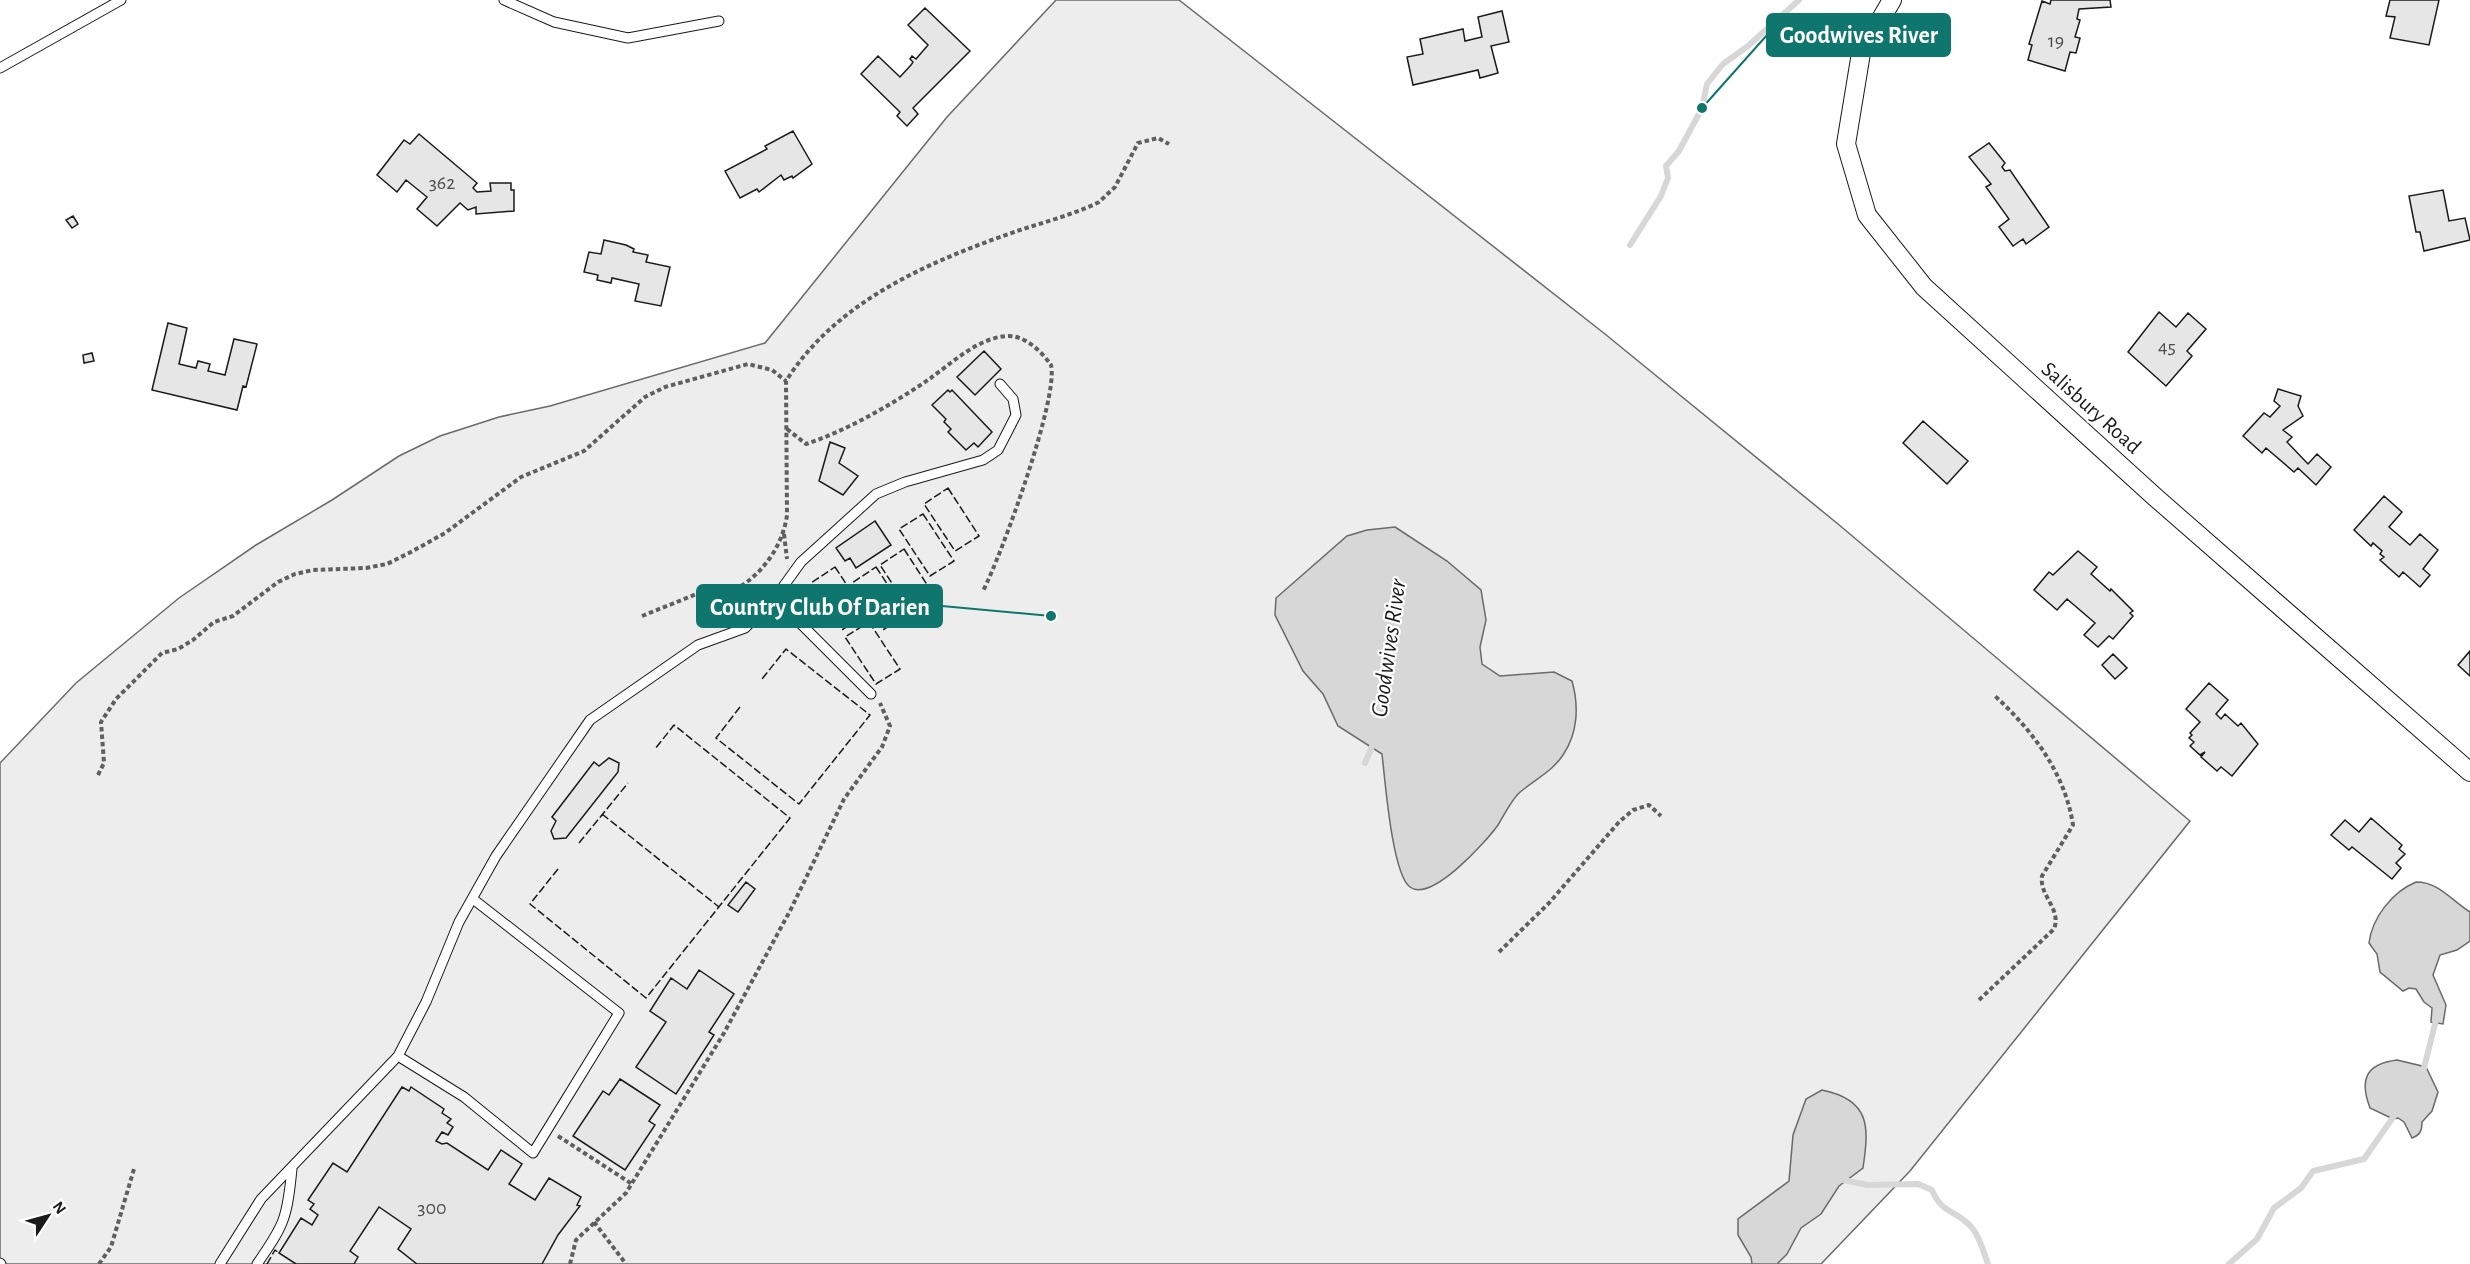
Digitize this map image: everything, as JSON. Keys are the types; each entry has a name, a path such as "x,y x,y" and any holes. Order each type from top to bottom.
{"street":[{"name":"Salisbury Road","path":"1892,0 1861,53 1846,144 1868,215 1924,287 2155,497 2470,772"}],"lane":[{"path":"0,68 121,0"},
{"path":"504,0 554,22 628,38 718,21"},
{"path":"220,1264 261,1199 398,1056 419,1019 459,922 496,856 591,720 698,645 745,628 775,598 801,562 876,494 905,482 983,460 998,450 1016,415 1013,399 1000,384"},
{"path":"775,598 871,694"},
{"path":"398,1056 464,1097 533,1153 619,1013 473,898"},
{"path":"257,1264 281,1231 288,1213 292,1169"}],"path":[{"path":"642,616 709,589 736,590 762,567 784,533 787,515 786,381 823,337 876,294 950,256 1099,202 1115,187 1138,143 1158,138 1169,144"},
{"path":"786,428 806,444 869,416 928,380 960,356 994,338 1009,335 1034,346 1051,365 1052,387 1022,490 993,571 983,591"},
{"path":"98,775 104,763 102,722 116,699 162,652 178,649 214,622 233,616 278,582 295,574 313,570 366,568 387,564 411,552 445,533 521,477 584,451 645,397 665,387 748,364 772,370 786,381"},
{"path":"570,1264 576,1240 632,1184 724,1034 791,909 844,799 882,747 890,726 884,707 871,694"},
{"path":"1979,1000 2054,929 2057,922 2055,912 2041,885 2042,876 2073,825 2060,778 2026,727 1995,696"},
{"path":"1499,952 1549,903 1619,822 1633,810 1642,805 1649,805 1661,816"},
{"path":"548,1129 632,1184"},
{"path":"99,1264 111,1246 134,1169"},
{"path":"594,1222 626,1264"}],"shaded area":[{"path":"1056,0 1179,0 1605,334 1838,524 2190,821 1910,1171 1821,1264 0,1264 0,763 76,683 179,598 256,545 332,500 399,456 440,436 499,417 550,406 765,343 947,117"}],"water":[{"path":"1395,527 1447,561 1481,590 1486,620 1480,647 1482,664 1500,676 1554,672 1572,681 1576,700 1576,719 1572,738 1563,755 1547,772 1518,794 1492,833 1470,856 1444,879 1419,890 1410,887 1398,864 1390,825 1382,754 1338,726 1323,694 1303,671 1275,615 1276,598 1347,536 1367,530"},
{"path":"2416,882 2438,888 2470,912 2470,941 2457,950 2440,955 2433,975 2446,1005 2443,1024 2431,1022 2432,1008 2424,1002 2416,989 2409,988 2403,991 2380,972 2377,954 2369,943 2374,924 2391,899"},
{"path":"2397,1060 2426,1067 2438,1092 2432,1111 2422,1122 2420,1132 2412,1138 2404,1122 2370,1108 2365,1089 2372,1069 2386,1062"},
{"path":"1822,1090 1850,1101 1863,1117 1866,1140 1863,1168 1839,1186 1821,1214 1801,1228 1787,1254 1777,1264 1752,1264 1751,1257 1738,1235 1738,1219 1789,1181 1793,1135 1806,1099"}],"building":[{"path":"2051,0 2110,0 2111,7 2079,9 2077,19 2080,20 2075,37 2080,38 2076,53 2070,52 2065,71 2028,60 2032,45 2029,44 2042,1 2050,4"},
{"path":"2390,0 2439,0 2429,45 2390,38 2395,17 2386,16"},
{"path":"925,8 970,51 913,108 918,114 907,126 897,116 900,112 861,74 878,56 900,77 913,62 910,59 912,56 916,59 928,45 908,25"},
{"path":"1502,11 1509,42 1491,46 1498,73 1480,78 1478,70 1413,85 1407,57 1423,54 1420,39 1463,29 1465,41 1482,37 1478,17"},
{"path":"793,131 812,164 793,178 792,176 784,180 781,175 759,192 757,189 740,198 725,171 767,149 765,146"},
{"path":"419,134 477,183 473,188 477,192 491,191 490,183 511,183 511,190 514,190 514,211 476,214 476,207 468,210 460,203 437,226 417,209 427,197 406,180 397,192 377,175 404,140 410,144"},
{"path":"1989,143 2005,163 2002,167 2005,171 2010,170 2049,227 2026,244 2023,239 2013,246 1999,227 2009,219 1986,187 1991,184 1969,157"},
{"path":"2443,190 2449,221 2465,218 2470,240 2424,251 2420,232 2416,232 2409,196"},
{"path":"73,216 78,224 72,228 66,220"},
{"path":"604,240 626,245 634,249 633,252 648,255 646,262 670,267 661,306 635,301 639,284 612,278 611,283 597,280 598,275 584,272 589,252 601,254"},
{"path":"2159,312 2176,327 2188,313 2206,329 2187,351 2192,356 2166,386 2128,352"},
{"path":"168,323 187,328 179,364 196,368 198,361 210,364 208,371 225,375 234,339 257,344 246,387 243,386 237,410 152,390"},
{"path":"984,351 1001,369 975,395 957,377"},
{"path":"92,353 94,361 84,363 83,355"},
{"path":"2278,389 2301,396 2298,406 2303,416 2283,430 2292,437 2287,442 2308,464 2317,454 2331,467 2316,485 2298,468 2294,472 2266,448 2262,453 2243,436 2264,413 2270,417 2280,406 2274,401"},
{"path":"948,390 950,392 952,390 992,432 978,447 974,443 966,450 948,432 951,429 944,422 946,419 932,405"},
{"path":"1923,421 1968,461 1947,484 1903,443"},
{"path":"830,442 845,448 839,463 858,476 843,495 819,481"},
{"path":"2384,496 2402,512 2389,527 2410,545 2420,534 2438,550 2423,569 2430,575 2420,587 2403,572 2399,577 2380,560 2384,557 2380,554 2382,551 2373,543 2371,546 2354,530"},
{"path":"875,521 891,545 856,568 850,558 845,561 836,548"},
{"path":"2078,551 2097,567 2091,574 2110,591 2111,589 2133,611 2130,613 2133,616 2113,639 2109,636 2098,647 2084,635 2095,623 2067,599 2057,610 2034,590 2049,572 2053,575"},
{"path":"2470,651 2470,676 2458,665"},
{"path":"2113,654 2127,668 2115,679 2102,665"},
{"path":"2209,683 2228,700 2216,714 2221,719 2225,714 2238,726 2241,723 2258,744 2232,776 2221,767 2217,771 2201,757 2205,752 2200,755 2190,746 2194,742 2189,738 2192,735 2190,733 2200,722 2186,709"},
{"path":"609,758 619,763 618,772 566,838 554,839 551,831 556,821 552,817 594,762 599,766"},
{"path":"2371,818 2402,845 2399,849 2405,854 2396,863 2401,868 2392,879 2352,847 2349,850 2331,835 2345,820 2359,832"},
{"path":"746,882 755,889 738,912 728,905"},
{"path":"699,970 734,994 709,1032 714,1035 676,1094 636,1067 666,1022 650,1011 671,978 687,989"},
{"path":"620,1079 660,1105 649,1121 655,1125 625,1170 573,1136 603,1091 609,1095"},
{"path":"402,1087 409,1091 411,1087 444,1109 442,1113 451,1119 447,1123 453,1127 448,1135 442,1132 436,1141 442,1144 447,1143 488,1170 501,1150 522,1164 509,1184 535,1200 549,1178 581,1197 577,1205 580,1206 558,1235 542,1264 417,1264 398,1249 411,1229 379,1207 350,1251 358,1257 354,1264 296,1264 279,1253 301,1218 312,1225 318,1215 310,1209 314,1204 308,1200 333,1163 347,1172"}],"waterway":[{"name":"Goodwives River","path":"1630,245 1661,196 1668,178 1666,166 1679,151 1702,108 1707,84 1723,64 1748,46 1799,0"},
{"name":"Goodwives River","path":"1365,763 1374,742"},
{"path":"2423,1072 2437,1016"},
{"path":"2229,1264 2257,1239 2274,1208 2301,1188 2313,1171 2364,1159 2396,1113"},
{"path":"1839,1179 1867,1185 1918,1184 1932,1190 1945,1208 1962,1218 1973,1229 1988,1264"}],"fence":[{"path":"948,488 979,536 955,551 924,504 948,488"},
{"path":"923,514 954,561 930,576 899,529 923,514"},
{"path":"904,549 935,597 911,612 880,565 904,549"},
{"path":"835,567 866,614 842,630 811,583 835,567"},
{"path":"876,567 907,614 883,630 852,583 876,567"},
{"path":"869,622 900,669 876,684 845,637 869,622"},
{"path":"740,707 716,738 799,804 870,715 786,649 762,679"},
{"path":"558,869 530,904 646,998 790,818 674,725 655,749"},
{"path":"579,843 628,783"},
{"path":"602,814 719,907"},
{"path":"267,1264 275,1250 279,1253"}],"place":[{"name":"Goodwives River","path":"1702,108"},
{"name":"Country Club Of Darien","path":"1051,616"}]}
